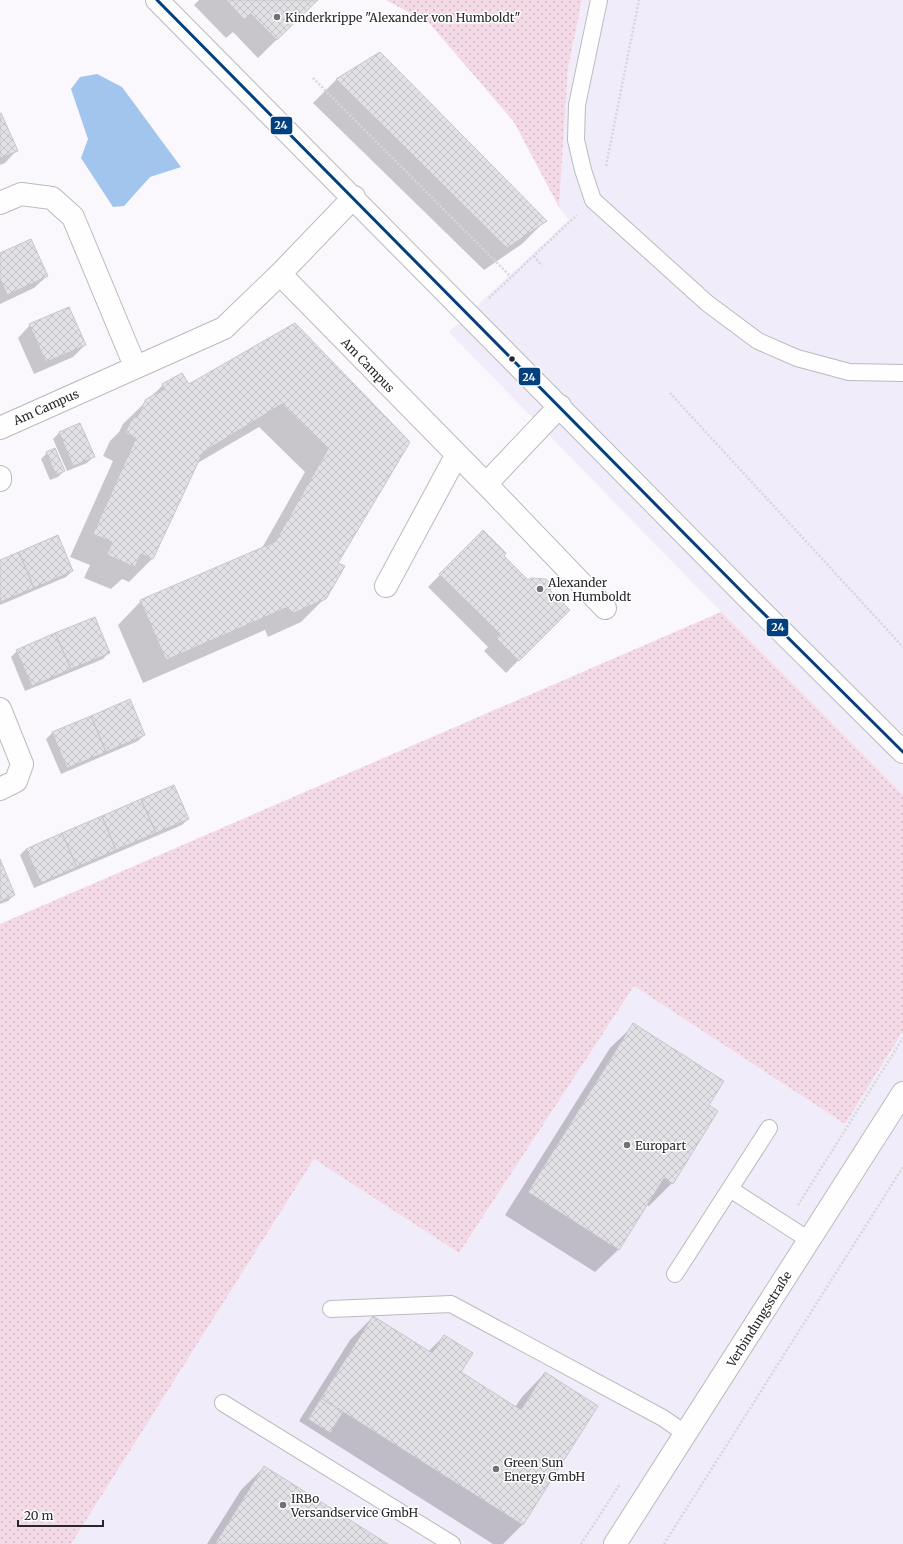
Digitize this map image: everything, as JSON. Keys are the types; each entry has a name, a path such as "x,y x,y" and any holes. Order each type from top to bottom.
{"street":[{"path":"158,0 750,600 903,752"},
{"path":"0,203 21,194 52,198 73,217 135,366"},
{"name":"Am Campus","path":"0,428 135,366 224,328 280,274 354,197"},
{"name":"Am Campus","path":"280,274 606,608"},
{"path":"486,484 560,406"},
{"path":"386,586 456,456"},
{"path":"0,709 22,764 16,781 0,789"},
{"name":"Verbindungsstraße","path":"615,1544 903,1093"}],"lane":[{"path":"599,0 577,105 576,133 582,170 593,200 707,303 758,341 797,358 849,372 903,373"},
{"path":"675,1274 769,1128"},
{"path":"730,1189 809,1240"},
{"path":"331,1308 451,1304 663,1418 686,1434"},
{"path":"223,1403 452,1544"}],"path":[{"path":"606,171 640,0"},
{"path":"313,78 511,277"},
{"path":"470,316 593,200"},
{"path":"534,256 542,266"},
{"path":"670,393 903,647"},
{"path":"786,1224 903,1038"},
{"path":"664,1544 903,1167"},
{"path":"581,1544 624,1478"}],"shaded area":[{"path":"386,0 582,0 568,68 559,207 514,122 430,24"},
{"path":"582,0 903,0 903,795 721,612 449,332 569,220 559,207 568,68"},
{"path":"721,612 903,795 903,1031 845,1124 634,986 459,1253 314,1159 71,1544 0,1544 0,924"},
{"path":"634,986 845,1124 903,1031 903,1544 71,1544 314,1159 459,1253"}],"water":[{"path":"97,74 122,87 181,167 150,177 124,206 113,207 81,158 88,139 71,89 80,77"}],"building":[{"name":"Kinderkrippe \"Alexander von Humboldt\"","path":"226,0 318,0 277,40 251,14 245,20"},
{"path":"380,52 547,221 507,248 336,79"},
{"path":"0,113 18,151 0,158"},
{"path":"31,239 48,276 7,295 0,279 0,253"},
{"path":"69,307 86,345 46,362 29,324"},
{"path":"295,323 410,442 338,563 345,566 326,599 291,614 288,607 166,660 140,600 275,542 328,449 282,404 203,452 153,559 141,554 135,567 107,555 112,542 93,534 136,438 125,433 133,417 137,418 146,399 165,389 162,384 182,373 189,384"},
{"path":"80,423 95,457 73,466 59,432"},
{"path":"55,448 65,471 56,475 46,452"},
{"path":"483,530 506,553 504,556 528,580 531,578 546,579 553,586 550,590 570,610 519,661 496,638 500,634 439,574"},
{"path":"58,535 73,571 34,588 19,552"},
{"path":"19,552 34,588 0,602 0,560"},
{"path":"95,617 110,653 71,669 55,633"},
{"path":"55,633 71,669 32,686 16,650"},
{"path":"130,699 145,735 106,752 91,716"},
{"path":"91,716 106,752 67,768 52,732"},
{"path":"174,785 189,819 156,833 141,799"},
{"path":"141,799 156,833 116,850 102,816"},
{"path":"102,816 116,850 77,867 62,833"},
{"path":"62,833 77,867 41,883 26,849"},
{"path":"0,859 15,895 0,902"},
{"name":"Europart","path":"633,1023 724,1081 709,1105 718,1111 673,1184 664,1178 619,1250 528,1192"},
{"name":"Green Sun Energy GmbH","path":"373,1316 432,1353 444,1335 473,1353 461,1372 521,1410 545,1372 598,1406 523,1525 321,1398"},
{"path":"321,1398 343,1412 330,1433 308,1419"},
{"name":"IRBo Versandservice GmbH","path":"264,1466 388,1544 215,1544"}],"transit line":[{"name":"24","path":"157,0 750,600 903,752"}],"place":[{"name":"Kinderkrippe \"Alexander von Humboldt\"","path":"277,17"},
{"name":"Alexander von Humboldt","path":"540,589"},
{"name":"Europart","path":"627,1145"},
{"name":"Green Sun Energy GmbH","path":"496,1469"},
{"name":"IRBo Versandservice GmbH","path":"283,1505"}]}
